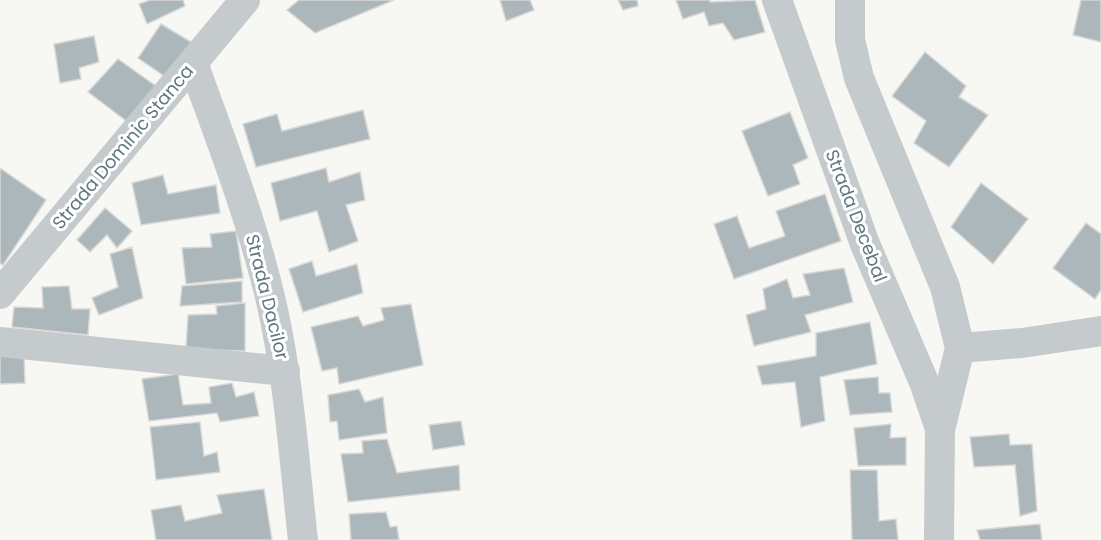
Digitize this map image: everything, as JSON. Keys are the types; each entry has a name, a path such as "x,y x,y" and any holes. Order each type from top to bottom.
{"street":[{"name":"Strada Dominic Stanca","path":"0,294 245,0"},
{"name":"Strada Decebal","path":"777,0 865,244 924,382 940,430"},
{"name":"Strada Decebal","path":"850,0 850,40 860,78 945,287 960,348 940,430 939,540"},
{"name":"Strada Dacilor","path":"194,63 261,262 285,371 303,540"},
{"path":"960,348 1022,343 1101,332"},
{"path":"0,342 285,371"}],"building":[{"path":"150,0 183,0 185,6 147,24 139,4"},
{"path":"299,0 394,0 315,33 287,10"},
{"path":"500,0 530,0 534,10 506,21"},
{"path":"618,0 637,0 638,6 623,10"},
{"path":"676,0 710,0 710,2 755,0 765,32 734,40 723,23 709,26 704,12 683,19"},
{"path":"1081,0 1101,0 1101,42 1073,35"},
{"path":"161,24 196,45 170,80 138,58"},
{"path":"94,36 99,62 79,68 81,79 60,83 54,44"},
{"path":"925,52 966,86 959,97 988,115 949,167 914,143 926,121 892,96"},
{"path":"118,59 160,89 133,126 88,92"},
{"path":"363,110 370,139 256,167 243,124 277,114 282,131"},
{"path":"790,112 808,158 793,165 800,184 768,196 742,131"},
{"path":"0,168 46,200 3,265 0,263"},
{"path":"326,168 329,182 360,172 365,200 346,205 358,241 329,252 317,211 280,221 271,183"},
{"path":"163,175 168,194 216,185 220,213 141,225 132,183"},
{"path":"981,183 1028,219 993,264 951,227"},
{"path":"825,194 841,241 734,279 714,224 737,216 749,248 785,236 776,211"},
{"path":"105,208 132,231 117,248 107,235 90,252 77,240"},
{"path":"1086,223 1101,234 1101,290 1095,299 1053,268"},
{"path":"236,231 243,278 186,284 182,248 212,247 210,234"},
{"path":"132,247 143,298 99,315 92,298 118,287 110,254"},
{"path":"312,261 316,276 357,264 363,293 303,312 289,269"},
{"path":"844,268 853,302 805,315 811,332 754,346 746,315 766,309 763,289 787,279 793,298 810,295 803,274"},
{"path":"242,281 242,302 180,306 182,286"},
{"path":"69,286 72,309 90,309 88,335 12,327 14,307 43,308 42,287"},
{"path":"245,303 245,351 186,349 188,315 217,314 216,306"},
{"path":"411,304 423,365 339,384 337,368 322,371 311,327 358,316 363,326 384,320 381,308"},
{"path":"870,322 877,364 820,377 825,421 801,427 795,382 762,385 757,366 816,356 816,333"},
{"path":"0,355 24,357 25,383 0,384"},
{"path":"178,374 183,405 211,403 209,387 232,383 236,397 254,392 259,416 220,422 217,413 149,421 142,379"},
{"path":"878,377 879,393 890,393 892,412 850,415 844,380"},
{"path":"359,389 365,402 383,397 387,433 339,440 337,421 330,422 328,395"},
{"path":"461,421 465,445 433,450 429,425"},
{"path":"200,422 204,456 217,452 220,472 156,480 150,427"},
{"path":"891,424 890,438 906,437 906,465 858,466 854,428"},
{"path":"1009,434 1010,445 1032,444 1037,511 1020,516 1015,465 974,467 970,437"},
{"path":"387,439 397,473 459,465 460,490 348,502 341,454 363,453 362,441"},
{"path":"850,470 877,470 879,521 896,519 898,540 852,540"},
{"path":"264,489 272,540 156,540 151,510 181,505 185,521 222,513 217,495"},
{"path":"386,512 390,527 397,526 399,540 351,540 349,514"},
{"path":"1040,524 1042,540 980,540 977,530"}]}
